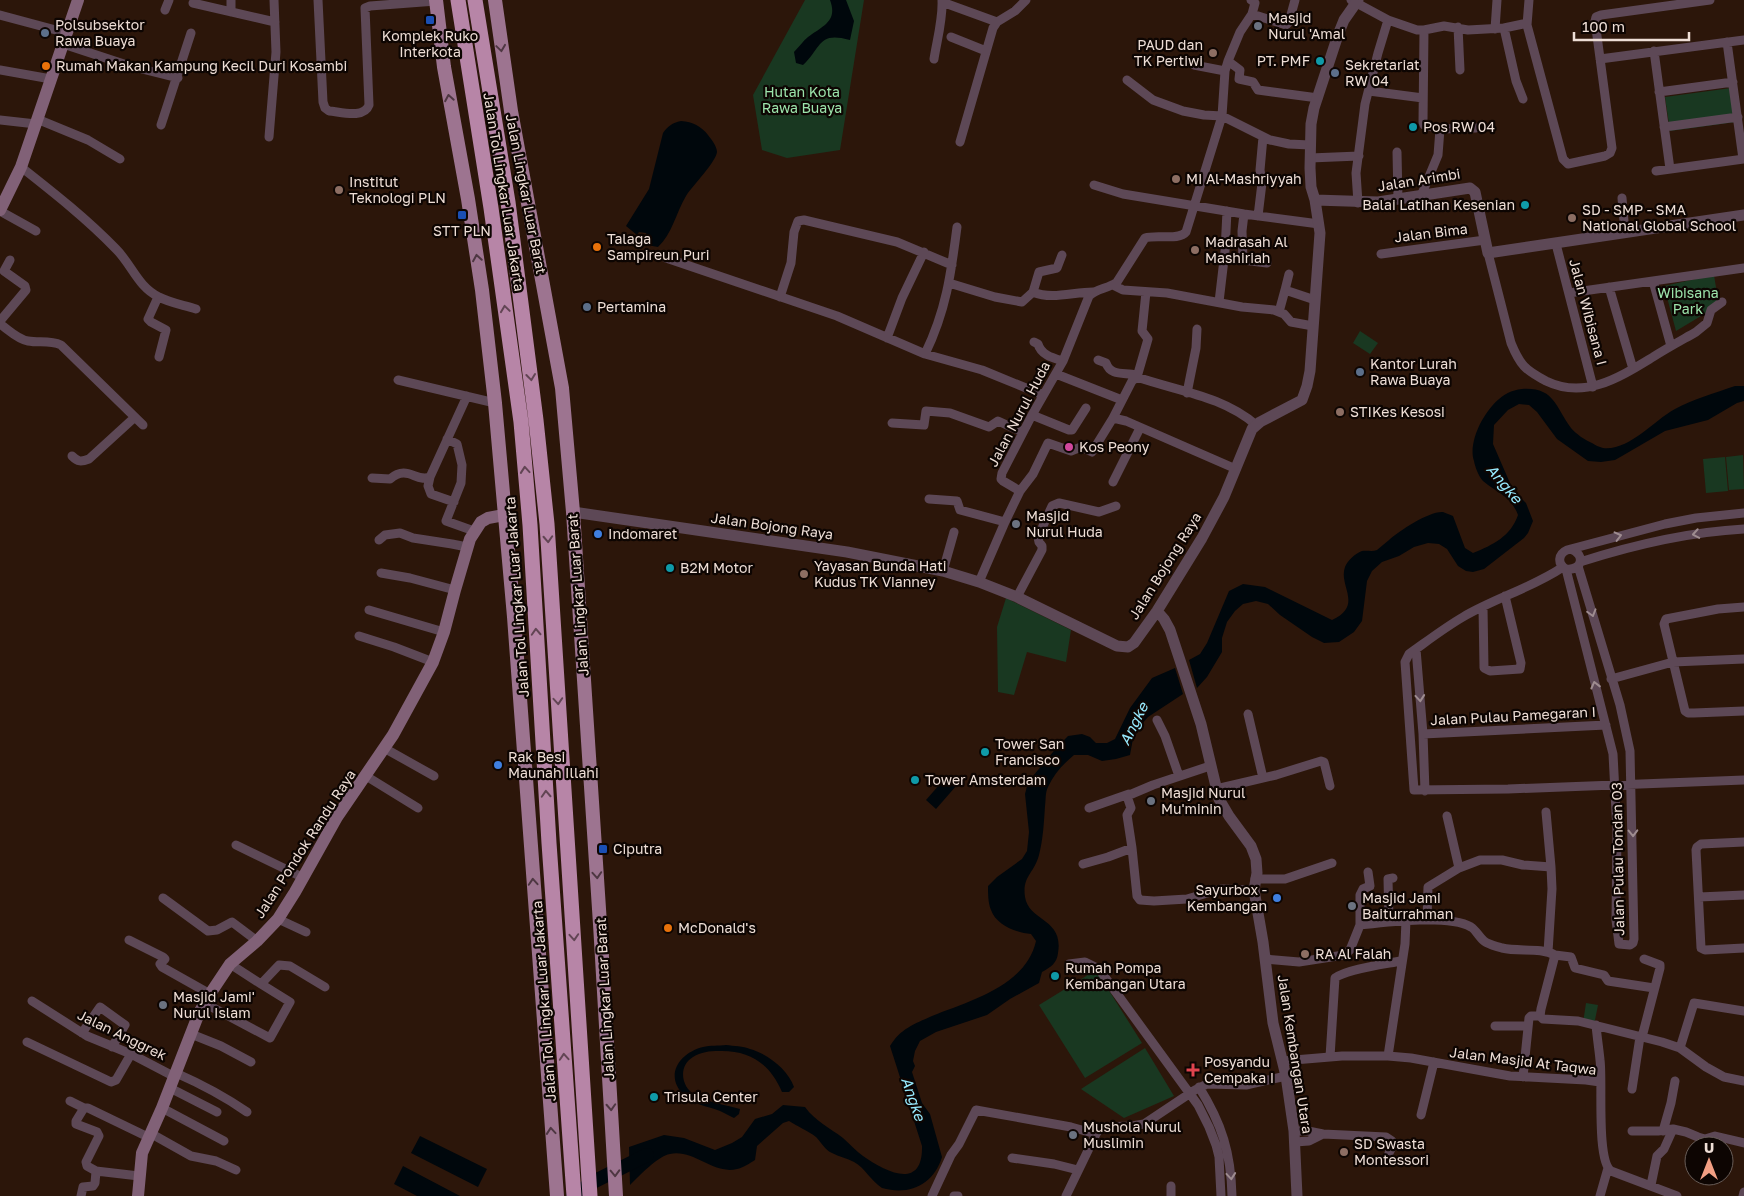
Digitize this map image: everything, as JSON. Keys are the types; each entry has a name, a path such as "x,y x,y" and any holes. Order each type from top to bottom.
{"highway":[{"name":"Jalan Tol Lingkar Luar Jakarta","path":"458,0 491,208 521,422 530,525 550,858 574,1196"},
{"name":"Jalan Tol Lingkar Luar Jakarta","path":"475,0 508,202 536,420 547,524 590,1196"}],"main road":[{"path":"0,210 4,192 21,167 78,0"},
{"path":"436,0 444,67 482,290 495,403 514,617 557,1196"},
{"name":"Jalan Lingkar Luar Barat","path":"495,0 511,111 562,388 573,512 616,1196"},
{"name":"Jalan Pondok Randu Raya","path":"138,1196 142,1154 207,999 230,964 257,941 278,918 304,878 337,817 384,748 433,662 444,632 466,548 474,531 481,522 488,518 504,515"}],"street":[{"path":"165,10 169,0"},
{"path":"231,0 231,12"},
{"path":"270,137 276,52 274,0"},
{"path":"318,0 323,102 325,108 329,111 363,113 370,106 364,4 370,6 436,0"},
{"path":"1033,292 1048,296 1093,292 1110,286 1121,277 1145,238 1150,236 1183,235 1188,228 1222,116 1225,71 1228,61 1240,32 1252,14 1255,4 1250,0"},
{"path":"1252,14 1286,25 1289,22 1295,0"},
{"path":"1497,0 1500,28 1523,99"},
{"path":"1529,0 1527,25 1565,162 1572,164 1605,156 1610,153 1612,148 1596,17 1710,0"},
{"path":"934,59 943,11 942,1 997,22"},
{"path":"960,142 993,28 997,22 1015,11 1021,1"},
{"path":"1098,360 1106,363 1108,369 1113,372 1136,376 1232,407 1256,425 1302,400 1310,371 1319,224 1311,187 1310,145 1312,124 1318,98 1344,20 1355,1 1388,20 1417,30 1444,26 1468,30 1527,25"},
{"path":"193,3 275,22"},
{"path":"0,15 65,38 130,66 178,78"},
{"path":"1358,203 1356,182 1369,91 1388,20"},
{"path":"1458,27 1460,70"},
{"path":"1424,30 1424,125 1440,129 1476,128"},
{"path":"161,125 178,78 191,33"},
{"path":"951,37 986,51"},
{"path":"1600,59 1744,40"},
{"path":"1656,171 1744,159 1728,42"},
{"path":"1654,52 1670,169"},
{"path":"1228,61 1240,70 1239,79 1253,82 1258,90 1318,98"},
{"path":"1194,65 1225,71"},
{"path":"0,70 51,78"},
{"path":"1128,80 1153,100 1183,112 1222,116 1263,137 1280,142 1310,145"},
{"path":"1659,92 1733,82"},
{"path":"1369,91 1423,98"},
{"path":"1664,127 1738,117"},
{"path":"0,120 36,121 88,140 120,159"},
{"path":"1421,196 1438,155 1440,129"},
{"path":"1258,216 1262,183 1260,170 1263,137"},
{"path":"1396,152 1398,200"},
{"path":"1310,158 1359,156"},
{"path":"21,167 58,196 118,251 131,267 136,278 158,297 196,309"},
{"path":"1094,185 1123,194 1319,224"},
{"name":"Jalan Arimbi","path":"1315,200 1358,203 1398,200 1466,188 1473,189 1488,253"},
{"path":"1622,198 1624,233"},
{"path":"0,210 36,231"},
{"path":"1219,302 1225,251 1227,211"},
{"path":"1244,214 1242,231 1243,260 1267,263"},
{"path":"1722,302 1711,310 1707,323 1696,332 1618,378 1593,387 1566,388 1554,385 1534,375 1523,367 1516,356 1488,253 1744,215"},
{"path":"780,297 790,263 794,232 798,221 804,220 897,242 952,264"},
{"path":"925,354 936,331 945,304 957,227"},
{"name":"Jalan Bima","path":"1381,254 1485,240"},
{"name":"Jalan Wibisana I","path":"1556,244 1593,387"},
{"path":"887,338 902,298 924,252"},
{"path":"949,283 995,297 1022,302 1033,292 1039,272 1057,268 1062,255"},
{"path":"666,258 836,316 925,354 982,370 1043,395"},
{"path":"10,260 2,274 26,287 0,322 20,338 28,341 54,342 61,345 143,424"},
{"path":"1569,293 1744,268"},
{"path":"1279,312 1289,274"},
{"path":"1653,281 1671,346"},
{"path":"1110,286 1123,290 1167,293 1242,307 1274,310 1291,322 1313,326"},
{"path":"1609,287 1633,369"},
{"path":"1285,290 1315,300"},
{"name":"Jalan Nurul Huda","path":"1020,491 1003,481 1001,476 1022,432 1063,361 1086,301 1093,292"},
{"path":"979,582 1020,491 1033,474 1048,443 1071,451 1081,447 1092,452 1113,418 1132,380 1136,376 1148,339 1142,331 1146,292"},
{"path":"158,297 148,319 166,330 159,357"},
{"path":"1187,392 1196,348 1197,329"},
{"path":"1034,342 1048,356 1063,361"},
{"path":"1056,374 1122,400"},
{"path":"398,380 495,403"},
{"path":"454,502 431,494 428,486 446,439 467,396"},
{"path":"1032,415 1072,430 1086,408"},
{"path":"892,423 924,425 926,411 950,413 989,427 998,421 1022,432"},
{"path":"72,456 77,461 82,462 89,459 135,417"},
{"path":"1113,418 1236,469"},
{"name":"Jalan Bojong Raya","path":"573,512 839,551 943,571 979,582 1017,597 1123,648 1134,642 1157,611 1202,538 1236,469 1249,436 1256,425"},
{"path":"1113,482 1140,428"},
{"path":"446,439 457,444 462,465 461,482 446,520 474,531"},
{"path":"372,478 390,480 397,474 406,473 426,478 430,477"},
{"path":"929,499 958,501 960,510 1005,522"},
{"path":"1017,597 1042,550 1038,537 1052,506 1059,503 1087,511 1099,512 1116,506"},
{"path":"1564,568 1559,560 1560,555 1563,552 1588,543 1696,518 1744,513"},
{"path":"1744,529 1716,531 1667,539 1579,564 1572,570 1564,568 1463,617 1409,654 1406,662 1413,788 1416,791 1744,780"},
{"path":"943,571 954,532"},
{"path":"379,540 385,535 400,533 413,538 466,548"},
{"path":"1571,549 1577,551 1580,556 1579,564"},
{"name":"Jalan Pulau Tondan O3","path":"1564,568 1612,754 1617,831 1618,938 1619,944 1630,946 1634,939 1630,751 1620,705 1579,564"},
{"path":"381,573 410,578 454,590"},
{"path":"1483,607 1484,668 1490,670 1520,669 1521,663 1505,596"},
{"path":"1744,607 1718,609 1666,619 1664,622 1684,707 1688,713 1744,711"},
{"path":"369,610 444,632"},
{"name":"Jalan Kembangan Utara","path":"1157,611 1170,630 1201,724 1216,789 1223,808 1251,846 1257,864 1255,884 1273,1023 1286,1076 1294,1137 1296,1196"},
{"path":"359,636 394,646 433,662"},
{"path":"1416,650 1423,734 1425,791"},
{"path":"1611,679 1673,662 1744,659"},
{"path":"1248,714 1263,778"},
{"path":"1157,720 1165,736 1179,776"},
{"name":"Jalan Pulau Pamegaran I","path":"1423,734 1606,725"},
{"path":"384,748 434,776"},
{"path":"1216,789 1322,761 1324,762 1330,786"},
{"path":"1089,808 1210,766"},
{"path":"366,776 418,808"},
{"path":"1128,794 1127,798 1130,808 1127,815 1135,889 1140,900 1187,899 1221,889 1285,879 1332,863"},
{"path":"1540,1016 1552,953 1552,889 1546,812"},
{"path":"1447,816 1459,868"},
{"path":"1744,842 1698,845 1696,850 1700,946 1702,949 1744,948"},
{"path":"236,845 304,878"},
{"path":"1083,864 1108,858 1132,848"},
{"path":"1427,920 1428,887 1459,868 1480,860 1551,867"},
{"path":"1265,959 1299,962 1344,955 1350,950 1360,925 1360,895 1363,889 1370,886 1368,872"},
{"path":"1389,921 1388,880 1394,878"},
{"path":"1699,897 1744,894"},
{"path":"163,898 205,930 218,930 232,922 257,941"},
{"path":"278,918 306,932"},
{"path":"1360,925 1406,920 1459,923 1471,927 1484,942 1499,947 1571,957 1575,968 1604,974 1608,981 1654,988"},
{"path":"1388,1056 1406,920"},
{"path":"129,940 163,957 165,959 160,964 162,967 207,999 269,1038 271,1037 290,1002 230,964"},
{"path":"1632,1089 1641,1037 1660,965 1644,959"},
{"path":"1330,1057 1335,978 1356,970 1402,961"},
{"path":"1069,964 1085,962 1099,969 1190,1093 1209,1127 1219,1157 1221,1196"},
{"path":"261,984 275,968 284,964 325,987"},
{"name":"Jalan Anggrek","path":"32,1001 82,1033 131,1054 174,1079 202,1085 230,1100 247,1112"},
{"path":"1680,1048 1694,1003 1744,1011"},
{"path":"82,1033 100,1007 125,1025 112,1047"},
{"path":"1523,1077 1529,1018 1531,1016 1540,1016 1545,1019 1570,1020 1596,1025 1680,1048 1706,1067 1724,1077 1744,1081"},
{"path":"1596,1025 1600,1060 1600,1082"},
{"path":"1495,1026 1528,1026"},
{"path":"191,1034 221,1046 251,1062"},
{"path":"27,1042 112,1082 116,1080 131,1054"},
{"name":"Jalan Masjid At Taqwa","path":"1282,1061 1330,1057 1388,1056 1523,1077 1600,1082 1601,1129 1605,1164 1608,1168"},
{"path":"1420,1115 1434,1062"},
{"path":"1066,1196 1097,1132 1105,1126 1144,1124 1199,1087 1212,1084 1246,1085 1286,1076"},
{"path":"174,1079 218,1112"},
{"path":"1663,1130 1675,1081"},
{"path":"1199,1087 1219,1124 1229,1156 1232,1196"},
{"path":"70,1101 149,1135 191,1156 216,1161 236,1170"},
{"path":"86,1108 76,1123 98,1133 99,1136 86,1162 87,1166 96,1171 139,1176"},
{"path":"162,1108 224,1142"},
{"path":"932,1196 951,1155 959,1144 976,1110 1097,1132"},
{"path":"1654,1189 1657,1156 1664,1149 1673,1129"},
{"path":"1632,1131 1673,1129 1698,1137 1715,1136 1744,1143"},
{"path":"1294,1137 1308,1131 1323,1134 1386,1137 1392,1141 1389,1153"},
{"path":"1219,1157 1229,1156"},
{"path":"1012,1158 1054,1164 1078,1170"},
{"path":"1600,1196 1608,1168 1654,1189 1677,1196"},
{"path":"81,1196 83,1187 95,1185 96,1171"},
{"path":"1171,1186 1171,1196"}],"green space":[{"name":"Hutan Kota Rawa Buaya","path":"805,0 864,0 840,150 787,158 762,150 753,95"},
{"path":"1731,88 1736,122 1670,131 1665,97"},
{"name":"Wibisana Park","path":"1714,275 1718,300 1706,313 1676,331 1664,286"},
{"path":"1360,331 1378,343 1370,354 1353,343"},
{"path":"1743,455 1744,489 1729,490 1726,457"},
{"path":"1725,457 1728,491 1706,493 1703,459"},
{"path":"1006,598 1071,630 1066,662 1027,652 1014,695 998,692 997,627"},
{"path":"1096,970 1142,1043 1085,1078 1039,1005"},
{"path":"1586,1003 1598,1005 1594,1025 1583,1023"},
{"path":"1145,1048 1174,1096 1124,1118 1081,1089"}],"water":[{"path":"830,0 846,0 854,21 850,40 840,38 826,39 803,65 796,63 794,52 831,18 832,7"},
{"path":"681,121 693,123 703,129 716,147 716,156 686,196 663,242 658,247 647,245 648,237 646,233 639,232 637,235 626,226 649,189 663,133 670,125"},
{"path":"1735,386 1744,386 1744,401 1708,420 1665,431 1615,460 1601,462 1588,461 1557,439 1537,412 1529,405 1519,404 1508,410 1494,425 1493,444 1513,490 1526,503 1533,521 1524,538 1484,569 1473,572 1466,571 1458,566 1447,549 1439,544 1428,543 1414,547 1399,556 1382,562 1372,571 1367,581 1362,621 1354,632 1339,642 1324,643 1312,637 1280,615 1268,604 1256,601 1243,604 1227,622 1222,638 1222,652 1207,677 1197,688 1189,660 1200,654 1207,643 1229,591 1243,584 1265,587 1332,620 1347,608 1348,595 1344,574 1345,567 1350,560 1362,551 1377,550 1422,518 1443,512 1453,516 1465,548 1473,553 1494,543 1506,534 1511,529 1518,515 1508,499 1482,479 1475,466 1473,447 1478,428 1484,418 1496,401 1508,393 1522,389 1541,391 1557,405 1578,435 1597,446 1613,448 1631,440 1682,405"},
{"path":"1175,668 1183,694 1148,717 1134,733 1130,755 1102,761 1088,755 1074,755 1059,770 1047,789 1040,849 1037,861 1025,884 1025,897 1033,911 1051,926 1056,933 1058,942 1055,962 1042,972 1039,983 1010,999 987,1015 936,1032 920,1041 915,1051 913,1061 915,1066 912,1072 922,1103 930,1114 942,1157 927,1181 911,1189 892,1190 882,1188 858,1165 830,1152 816,1137 789,1121 783,1123 757,1146 755,1160 742,1168 728,1170 712,1166 687,1155 679,1153 670,1154 654,1162 630,1185 629,1147 664,1135 684,1138 715,1150 742,1137 755,1119 772,1114 783,1105 805,1107 860,1154 882,1168 902,1174 910,1173 916,1169 921,1160 922,1146 890,1046 898,1035 908,1028 932,1016 979,998 1009,981 1021,970 1030,957 1036,941 1031,934 1014,930 997,920 990,907 988,886 1022,859 1027,851 1029,832 1025,794 1028,782 1068,736 1082,734 1090,737 1096,743 1107,743 1115,739 1130,708 1152,678"},
{"path":"947,776 957,785 936,809 926,800"},
{"path":"726,1045 747,1048 764,1055 782,1069 794,1087 789,1092 782,1092 765,1066 758,1061 740,1053 719,1051 699,1054 688,1061 683,1071 684,1082 695,1095 740,1109 739,1114 734,1118 697,1103 684,1095 678,1088 675,1080 677,1066 681,1060 687,1054 703,1047"},
{"path":"420,1136 487,1169 478,1187 411,1153"},
{"path":"403,1166 460,1196 417,1196 394,1184"}],"waterway":[{"name":"Angke","path":"573,1196 593,1182 647,1155"}],"place":[{"name":"Komplek Ruko Interkota","path":"430,20"},
{"name":"Masjid Nurul 'Amal","path":"1258,26"},
{"name":"Polsubsektor Rawa Buaya","path":"45,33"},
{"name":"PAUD dan TK Pertiwi","path":"1213,53"},
{"name":"PT. PMF","path":"1320,61"},
{"name":"Rumah Makan Kampung Kecil Duri Kosambi","path":"46,66"},
{"name":"Sekretariat RW 04","path":"1335,73"},
{"name":"Pos RW 04","path":"1413,127"},
{"name":"MI Al-Mashriyyah","path":"1176,179"},
{"name":"Institut Teknologi PLN","path":"339,190"},
{"name":"Balai Latihan Kesenian","path":"1525,205"},
{"name":"STT PLN","path":"462,215"},
{"name":"SD - SMP - SMA National Global School","path":"1572,218"},
{"name":"Talaga Sampireun Puri","path":"597,247"},
{"name":"Madrasah Al Mashiriah","path":"1195,250"},
{"name":"Pertamina","path":"587,307"},
{"name":"Kantor Lurah Rawa Buaya","path":"1360,372"},
{"name":"STIKes Kesosi","path":"1340,412"},
{"name":"Kos Peony","path":"1069,447"},
{"name":"Masjid Nurul Huda","path":"1016,524"},
{"name":"Indomaret","path":"598,534"},
{"name":"B2M Motor","path":"670,568"},
{"name":"Yayasan Bunda Hati Kudus TK Vianney","path":"804,574"},
{"name":"Tower San Francisco","path":"985,752"},
{"name":"Rak Besi Maunah Illahi","path":"498,765"},
{"name":"Tower Amsterdam","path":"915,780"},
{"name":"Masjid Nurul Mu'minin","path":"1151,801"},
{"name":"Ciputra","path":"603,849"},
{"name":"Sayurbox - Kembangan","path":"1277,898"},
{"name":"Masjid Jami Baiturrahman","path":"1352,906"},
{"name":"McDonald's","path":"668,928"},
{"name":"RA Al Falah","path":"1305,954"},
{"name":"Rumah Pompa Kembangan Utara","path":"1055,976"},
{"name":"Masjid Jami' Nurul Islam","path":"163,1005"},
{"name":"Posyandu Cempaka I","path":"1193,1070"},
{"name":"Trisula Center","path":"654,1097"},
{"name":"Mushola Nurul Muslimin","path":"1073,1135"},
{"name":"SD Swasta Montessori","path":"1344,1152"}]}
